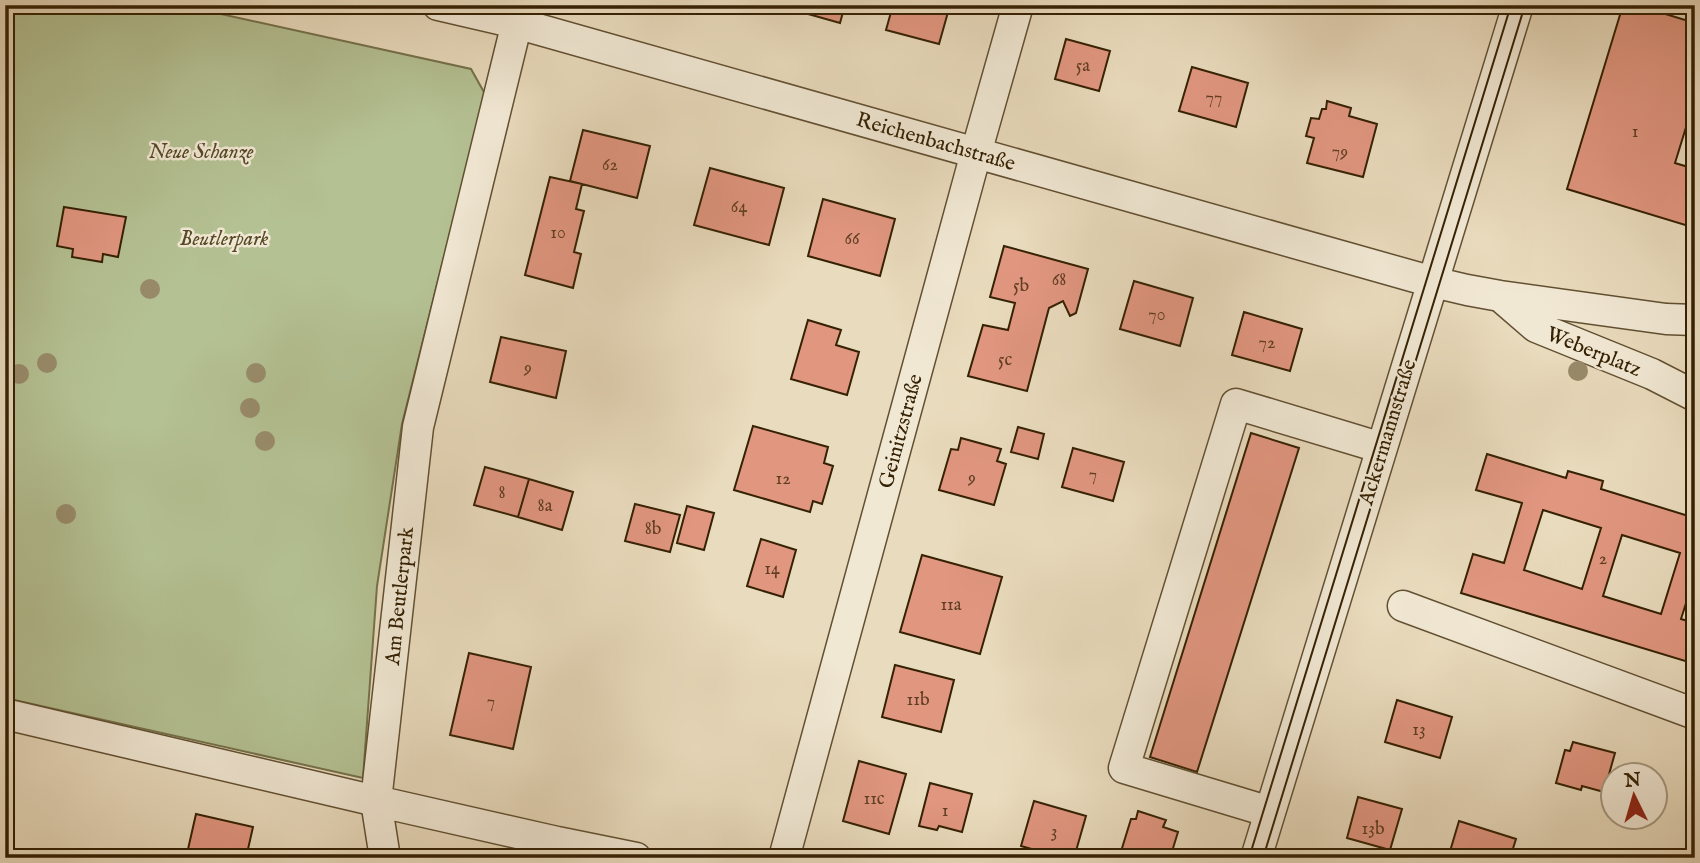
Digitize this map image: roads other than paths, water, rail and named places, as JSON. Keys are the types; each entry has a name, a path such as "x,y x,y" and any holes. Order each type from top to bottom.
{"street":[{"name":"Reichenbachstraße","path":"438,5 519,14 976,153 1433,282"},
{"name":"Geinitzstraße","path":"784,858 1018,5"},
{"name":"Ackermannstraße","path":"1256,858 1518,5"},
{"name":"Am Beutlerpark","path":"385,858 376,801 418,427 519,14"},
{"name":"Weberplatz","path":"1433,282 1500,296 1666,319 1695,320"},
{"name":"Weberplatz","path":"1500,296 1535,327 1652,374 1695,396"},
{"path":"1270,812 1124,768 1236,404 1381,449"},
{"path":"1403,606 1695,714"},
{"path":"5,715 636,858"}],"tram line":[{"path":"1249,858 1511,5"},
{"path":"1263,858 1525,5"}],"park label":[{"name":"Neue Schanze","path":"201,151"},
{"name":"Beutlerpark","path":"224,238"}]}
